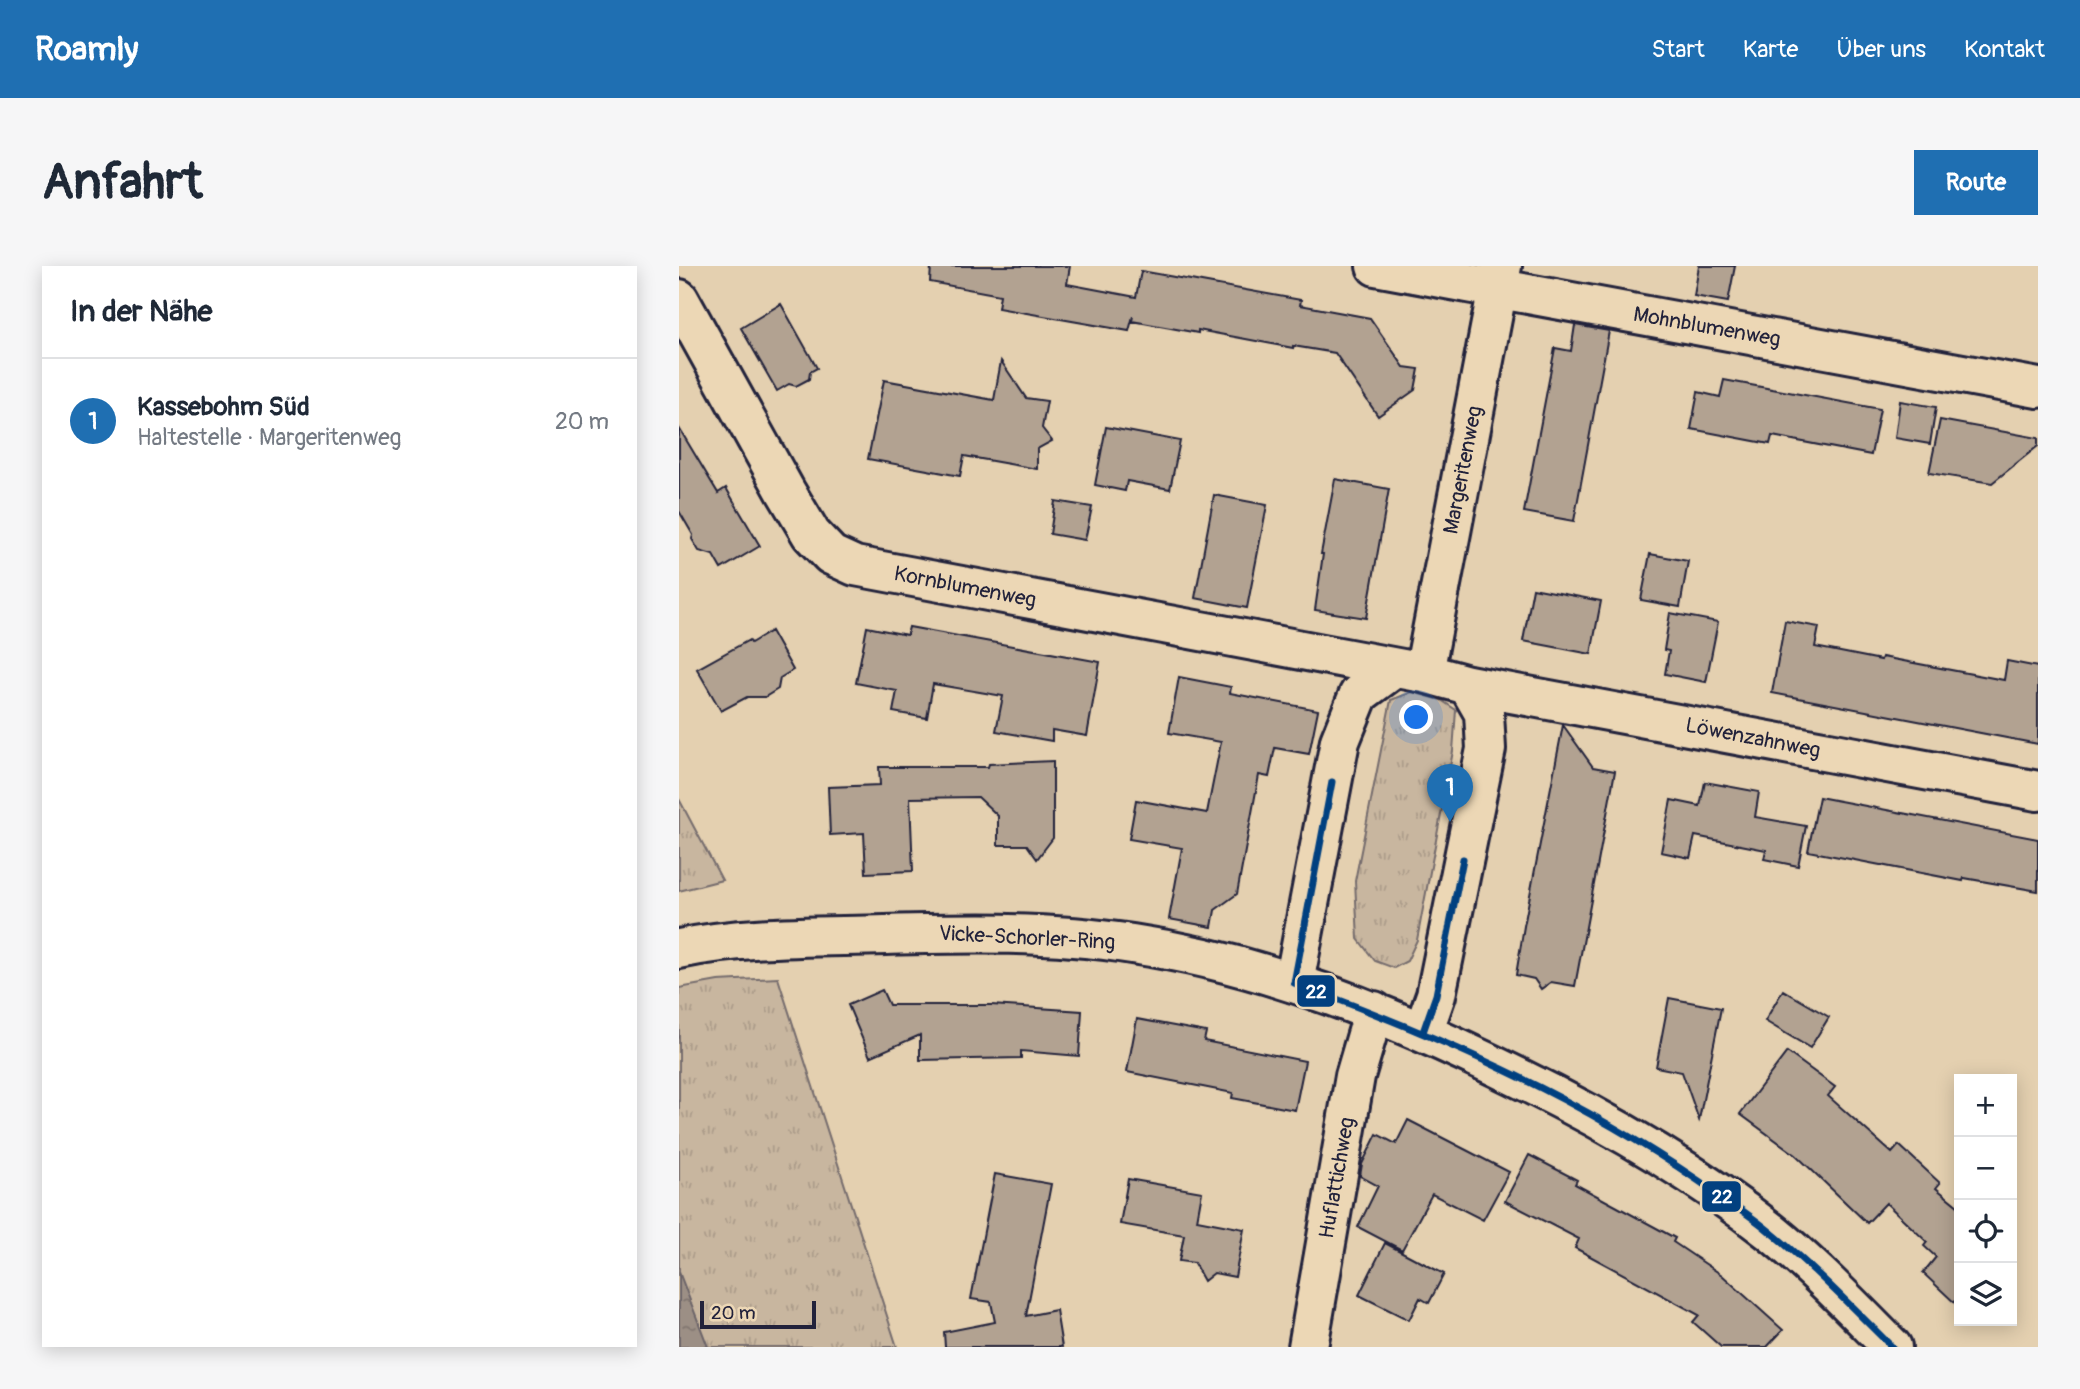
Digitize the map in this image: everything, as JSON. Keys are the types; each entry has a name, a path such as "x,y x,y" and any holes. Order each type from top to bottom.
{"street":[{"name":"Mohnblumenweg","path":"1376,266 1500,277 2038,388"},
{"name":"Margeritenweg","path":"1409,671 1500,277"},
{"name":"Kornblumenweg","path":"679,299 786,492 811,534 831,555 855,566 1409,671"},
{"path":"1294,983 1340,741 1359,694 1409,671 1468,685 1484,713 1486,749 1436,995 1423,1032"},
{"name":"Löwenzahnweg","path":"1468,685 2038,791"},
{"name":"Vicke-Schorler-Ring","path":"679,949 754,940 865,936 995,933 1060,936 1130,943 1179,952 1294,983 1423,1032 1623,1131 1688,1172 1772,1233 1892,1347"},
{"name":"Huflattichweg","path":"1308,1347 1355,1076 1374,1012"}],"green space":[{"path":"1412,692 1441,700 1456,710 1453,751 1417,940 1407,961 1394,968 1375,961 1358,939 1355,881 1391,700"},
{"path":"679,799 722,880 679,891"},
{"path":"778,978 897,1347 679,1347 679,988 718,981"}],"water":[{"path":"679,1272 708,1347 679,1347"}],"building":[{"path":"931,266 1070,266 1067,284 1136,297 1141,271 1301,300 1300,305 1370,318 1404,367 1419,369 1415,390 1378,416 1335,353 1132,321 1133,316 1129,331 998,308 1000,295 930,282"},
{"path":"1699,266 1735,266 1728,302 1694,296"},
{"path":"781,304 817,368 810,372 809,379 796,386 789,384 777,391 741,328"},
{"path":"1575,325 1609,331 1574,521 1524,512 1555,348 1571,351"},
{"path":"1001,361 1026,398 1047,401 1042,428 1052,441 1037,449 1037,469 964,456 960,476 868,459 884,380 994,400"},
{"path":"1724,380 1880,409 1871,455 1772,436 1770,444 1691,429 1698,392 1720,397"},
{"path":"1900,401 1936,407 1930,444 1895,438"},
{"path":"1940,420 2038,438 2038,446 1992,483 1929,473"},
{"path":"1106,427 1180,441 1170,489 1127,481 1125,491 1095,485"},
{"path":"679,428 718,493 726,488 760,546 721,569 713,555 699,551 679,511"},
{"path":"1335,479 1389,489 1366,618 1315,610 1321,554"},
{"path":"1214,495 1267,505 1247,608 1195,598"},
{"path":"1055,501 1092,507 1085,540 1050,534"},
{"path":"1650,554 1688,561 1680,607 1641,600"},
{"path":"1533,588 1601,601 1591,654 1523,641"},
{"path":"1670,613 1718,622 1706,682 1665,674 1669,651 1664,650"},
{"path":"1785,621 1819,627 1815,647 1881,660 1882,657 2004,680 2007,661 2038,667 2038,744 1772,693"},
{"path":"867,627 907,635 909,627 1100,662 1087,736 1052,730 1052,741 996,731 1003,696 933,684 927,718 893,712 897,691 856,683"},
{"path":"771,631 793,670 780,678 778,689 765,697 747,697 721,711 697,669"},
{"path":"1179,677 1231,687 1230,693 1318,710 1309,754 1275,748 1269,777 1259,775 1237,894 1215,910 1212,927 1169,919 1182,848 1129,839 1136,800 1207,813 1221,742 1169,733"},
{"path":"1563,725 1593,767 1615,771 1575,986 1551,982 1541,989 1534,979 1516,975"},
{"path":"1053,761 1053,838 1037,859 1027,845 998,845 998,816 978,797 910,798 913,871 866,873 864,833 830,835 828,787 880,785 879,767 988,767 989,764"},
{"path":"1705,782 1759,792 1755,817 1806,826 1798,866 1764,859 1766,850 1695,836 1690,858 1661,852 1671,800 1700,806"},
{"path":"1819,797 2038,839 2038,891 1964,878 1963,881 1808,851"},
{"path":"882,990 889,1005 991,1005 1082,1011 1079,1056 1021,1051 1021,1058 920,1060 920,1035 870,1057 848,1005"},
{"path":"1783,990 1829,1017 1810,1048 1765,1021"},
{"path":"1669,998 1721,1008 1699,1120 1682,1072 1656,1067"},
{"path":"1137,1019 1206,1032 1204,1041 1305,1061 1295,1110 1232,1098 1233,1093 1127,1072"},
{"path":"1787,1052 1835,1087 1828,1096 1892,1153 1899,1145 1940,1183 1936,1188 1954,1203 1954,1302 1923,1273 1936,1257 1924,1246 1927,1242 1886,1203 1867,1223 1796,1155 1740,1114"},
{"path":"1408,1120 1509,1172 1483,1220 1432,1194 1402,1250 1358,1227 1378,1186 1360,1176 1362,1164 1377,1134 1396,1144"},
{"path":"1529,1155 1577,1180 1575,1184 1675,1238 1673,1242 1722,1275 1783,1330 1767,1347 1721,1347 1693,1322 1699,1315 1575,1248 1579,1239 1505,1201"},
{"path":"995,1174 1051,1184 1026,1316 1056,1310 1062,1347 945,1347 944,1332 995,1322 991,1302 971,1299"},
{"path":"1128,1179 1202,1192 1197,1220 1244,1229 1235,1277 1214,1273 1204,1281 1194,1263 1179,1261 1184,1235 1120,1224"},
{"path":"1385,1243 1444,1274 1429,1303 1420,1298 1409,1320 1359,1295"}],"transit line":[{"name":"22","path":"1332,782 1294,983 1400,1024 1503,1069 1652,1150 1768,1230 1816,1272 1892,1347"},
{"name":"22","path":"1423,1032 1436,995 1463,859"}],"place":[{"name":"Kassebohm Süd","path":"1450,822"}]}
